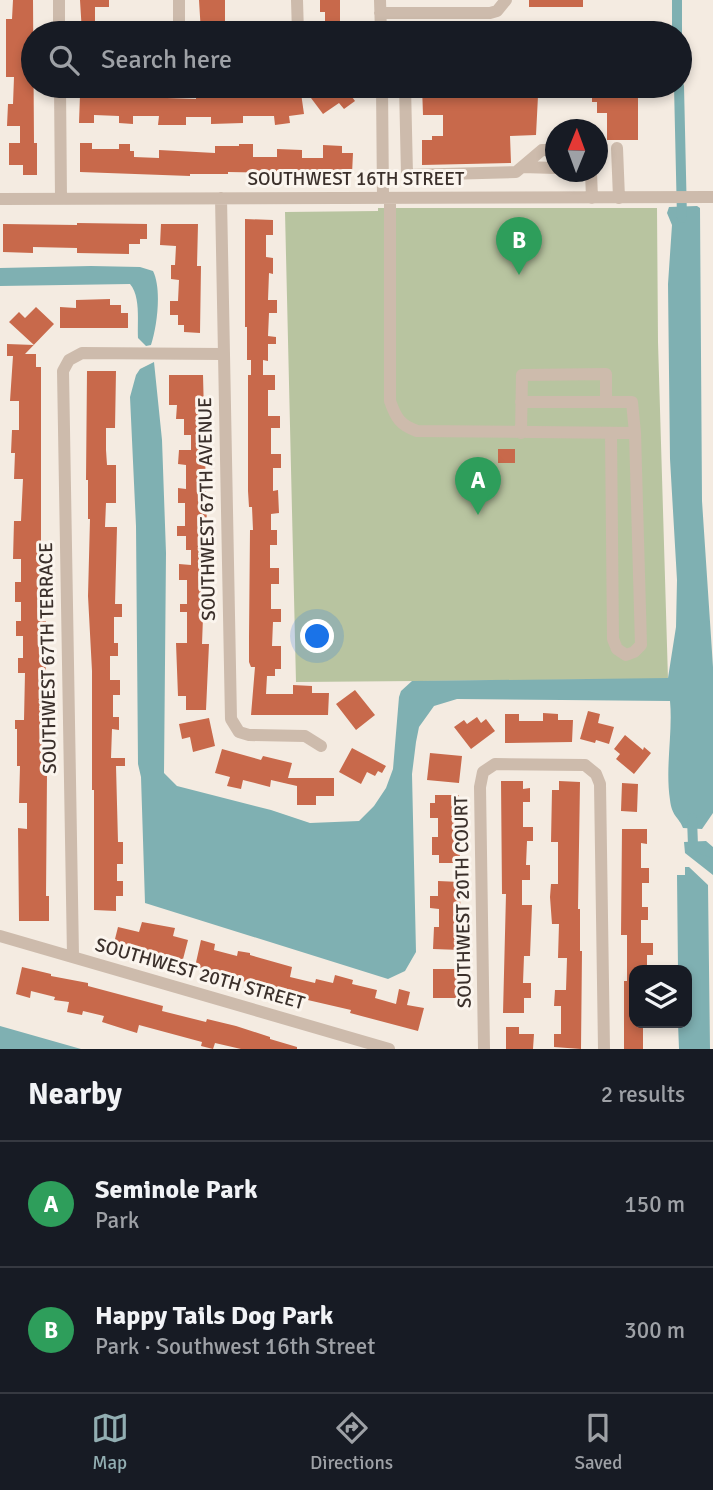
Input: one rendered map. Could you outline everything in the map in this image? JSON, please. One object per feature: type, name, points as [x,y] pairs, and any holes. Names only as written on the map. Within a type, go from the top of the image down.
[{"type":"street","points":[[59,0],[59,21]]},
{"type":"street","points":[[179,0],[179,21]]},
{"type":"street","points":[[297,0],[298,21]]},
{"type":"street","points":[[380,6],[490,13],[497,11],[506,0]]},
{"type":"street","points":[[60,98],[61,199]]},
{"type":"street","points":[[383,98],[390,401],[396,417],[404,427],[417,431],[635,433]]},
{"type":"street","points":[[405,98],[407,175],[516,172],[545,150]]},
{"type":"street","points":[[617,148],[619,198]]},
{"type":"street","points":[[522,167],[545,167]]},
{"type":"street","points":[[591,182],[592,198]]},
{"type":"street","name":"SOUTHWEST 16TH STREET","points":[[0,199],[707,197]]},
{"type":"street","name":"SOUTHWEST 67TH AVENUE","points":[[221,198],[231,719],[239,732],[249,735],[306,736],[321,746]]},
{"type":"street","name":"SOUTHWEST 67TH TERRACE","points":[[73,956],[63,372],[69,360],[82,353],[222,354]]},
{"type":"street","points":[[521,433],[522,375],[606,374],[606,402]]},
{"type":"street","points":[[521,402],[632,402],[640,645],[634,652],[626,655],[617,649],[613,639],[611,434]]},
{"type":"street","points":[[611,540],[637,541]]},
{"type":"street","name":"SOUTHWEST 20TH COURT","points":[[484,1049],[480,788],[483,772],[495,764],[521,764],[585,765],[596,774],[600,785],[604,1049]]},
{"type":"street","name":"SOUTHWEST 20TH STREET","points":[[0,936],[389,1049]]},
{"type":"green space","points":[[378,208],[657,208],[658,342],[668,679],[296,682],[285,212],[378,211]]},
{"type":"water","points":[[669,207],[700,208],[702,501],[713,667],[713,813],[702,829],[683,828],[671,806],[668,775],[670,701],[457,699],[434,706],[419,727],[416,742],[412,774],[416,952],[405,971],[388,979],[145,903],[141,777],[138,764],[136,526],[130,397],[140,369],[154,362],[162,440],[166,553],[164,773],[177,786],[310,823],[359,821],[374,806],[386,788],[393,769],[399,697],[401,691],[412,681],[668,678],[676,627],[677,580],[670,459],[668,284],[672,225],[667,213]]},
{"type":"water","points":[[140,267],[153,271],[158,308],[151,345],[146,346],[138,338],[136,296],[130,284],[0,286],[0,268]]},
{"type":"water","points":[[706,841],[713,847],[713,875],[685,853],[684,842]]},
{"type":"water","points":[[685,867],[689,867],[708,885],[710,1049],[679,1049],[678,1028],[692,1028],[692,965],[678,965],[677,875],[685,875]]},
{"type":"water","points":[[0,1026],[81,1049],[0,1049]]},
{"type":"building","points":[[13,0],[33,0],[33,21],[21,21],[21,98],[34,98],[37,175],[23,175],[23,165],[9,165],[9,143],[20,143],[20,126],[7,126],[8,104],[13,104],[14,77],[6,77],[6,19],[12,19]]},
{"type":"building","points":[[80,0],[109,0],[109,7],[95,7],[95,21],[81,21]]},
{"type":"building","points":[[199,0],[225,0],[225,21],[200,21]]},
{"type":"building","points":[[320,0],[340,0],[340,21],[325,21],[325,12],[320,12]]},
{"type":"building","points":[[529,0],[583,0],[583,7],[529,7]]},
{"type":"building","points":[[80,98],[302,98],[304,114],[289,116],[290,123],[275,125],[274,116],[243,116],[243,123],[211,124],[211,117],[186,117],[186,125],[158,125],[159,116],[133,116],[133,124],[119,123],[119,116],[94,115],[94,123],[79,123]]},
{"type":"building","points":[[311,98],[353,98],[355,101],[344,109],[339,103],[323,114]]},
{"type":"building","points":[[422,98],[538,98],[536,135],[510,136],[511,163],[422,165],[422,140],[443,136],[443,115],[423,115]]},
{"type":"building","points":[[592,98],[638,98],[638,140],[608,140],[607,113],[597,113],[597,102],[592,102]]},
{"type":"building","points":[[80,143],[92,143],[92,149],[119,149],[119,144],[130,144],[134,157],[159,158],[159,150],[215,153],[215,146],[253,144],[253,157],[277,157],[277,149],[302,150],[302,158],[323,158],[323,145],[342,146],[342,153],[353,153],[352,174],[228,172],[190,176],[80,172]]},
{"type":"building","points":[[245,219],[273,220],[273,235],[266,235],[266,257],[273,258],[273,274],[269,273],[268,300],[277,300],[277,313],[269,313],[268,336],[276,337],[276,344],[268,344],[268,361],[263,360],[263,375],[275,375],[275,390],[268,390],[268,416],[280,416],[280,428],[271,428],[271,454],[281,454],[281,468],[273,468],[273,491],[278,490],[279,513],[271,514],[271,530],[277,530],[277,545],[270,545],[270,568],[279,568],[279,584],[271,584],[271,609],[281,609],[281,622],[273,622],[272,646],[281,646],[281,669],[275,669],[275,676],[267,676],[266,694],[293,694],[293,685],[312,686],[312,693],[329,693],[328,715],[251,715],[255,667],[251,667],[249,662],[250,530],[253,530],[248,491],[248,375],[251,375],[251,360],[247,360],[245,327]]},
{"type":"building","points":[[3,224],[147,224],[147,239],[140,239],[140,244],[129,244],[129,254],[77,253],[77,248],[33,247],[33,253],[3,252]]},
{"type":"building","points":[[161,224],[198,224],[197,266],[201,266],[200,333],[184,332],[184,325],[178,325],[178,315],[170,315],[170,301],[178,301],[179,280],[171,279],[176,246],[160,245]]},
{"type":"building","points":[[110,299],[110,305],[121,305],[121,313],[128,313],[128,328],[60,328],[60,307],[76,308],[76,300]]},
{"type":"building","points":[[36,307],[54,324],[34,345],[9,322],[19,312],[25,318]]},
{"type":"building","points":[[7,344],[34,345],[25,354],[36,354],[36,367],[41,367],[41,582],[43,621],[46,621],[46,896],[49,896],[49,921],[19,921],[18,828],[27,829],[27,803],[19,803],[20,766],[17,766],[15,720],[24,720],[25,673],[18,673],[18,658],[23,658],[23,636],[16,636],[16,621],[21,621],[21,602],[15,602],[15,582],[21,582],[21,559],[13,559],[14,521],[21,521],[23,479],[14,479],[12,430],[19,430],[19,401],[10,401],[13,356],[7,356]]},
{"type":"building","points":[[87,371],[116,371],[115,428],[106,428],[106,450],[107,465],[116,465],[116,503],[106,503],[105,527],[117,527],[115,604],[122,604],[122,617],[114,617],[114,643],[118,643],[118,656],[110,656],[110,680],[120,680],[120,695],[113,695],[113,717],[119,717],[119,730],[112,729],[111,758],[125,758],[125,766],[116,766],[118,842],[123,842],[123,864],[117,864],[117,881],[123,881],[123,896],[116,896],[116,911],[94,910],[92,671],[88,596],[90,519],[86,480]]},
{"type":"building","points":[[169,375],[203,375],[209,605],[208,618],[203,617],[202,644],[209,644],[206,710],[186,710],[186,696],[178,696],[176,643],[187,643],[187,612],[180,612],[180,604],[187,604],[187,580],[179,580],[179,564],[191,565],[191,550],[186,550],[186,536],[177,536],[177,526],[185,526],[185,503],[178,503],[178,488],[186,489],[186,465],[178,464],[179,450],[191,450],[191,435],[184,435],[184,419],[176,419],[177,405],[169,405]]},
{"type":"building","points":[[498,449],[515,449],[515,463],[498,463]]},
{"type":"building","points":[[355,690],[375,715],[356,730],[336,704]]},
{"type":"building","points":[[588,711],[600,714],[598,723],[614,727],[609,744],[580,739]]},
{"type":"building","points":[[543,713],[558,714],[558,720],[573,720],[572,742],[505,743],[505,714],[519,714],[519,721],[543,721]]},
{"type":"building","points":[[477,717],[481,723],[486,719],[495,731],[471,749],[454,727],[464,720],[467,724]]},
{"type":"building","points":[[209,718],[215,746],[193,752],[190,737],[182,739],[179,724]]},
{"type":"building","points":[[625,735],[651,753],[634,774],[616,759],[620,754],[614,749]]},
{"type":"building","points":[[352,748],[386,766],[382,773],[378,771],[375,776],[367,772],[361,784],[339,772]]},
{"type":"building","points":[[222,749],[261,760],[263,756],[292,763],[288,778],[334,778],[334,796],[316,796],[316,805],[297,805],[297,786],[271,780],[270,787],[243,780],[241,789],[227,786],[230,777],[215,773]]},
{"type":"building","points":[[430,753],[462,756],[459,783],[427,780]]},
{"type":"building","points":[[501,781],[523,781],[523,789],[530,788],[530,802],[523,802],[523,827],[533,827],[533,841],[527,841],[526,865],[530,865],[530,880],[522,880],[522,905],[532,905],[530,956],[524,956],[523,983],[531,983],[531,998],[524,998],[524,1013],[503,1013],[506,894],[502,894]]},
{"type":"building","points":[[559,781],[580,782],[578,909],[582,951],[581,1049],[554,1047],[554,1034],[561,1034],[561,1006],[554,1006],[555,990],[566,990],[567,958],[558,958],[559,924],[552,924],[550,897],[551,884],[558,884],[558,842],[551,842],[552,790],[559,790]]},
{"type":"building","points":[[622,783],[638,784],[637,812],[621,811]]},
{"type":"building","points":[[435,795],[459,795],[460,861],[439,863],[439,855],[432,855],[432,837],[438,837],[438,818],[430,818],[430,803],[435,803]]},
{"type":"building","points":[[622,829],[647,829],[647,844],[641,843],[641,868],[649,868],[649,883],[642,883],[642,907],[648,907],[648,920],[641,920],[641,943],[653,943],[653,955],[647,955],[647,965],[629,965],[629,1028],[643,1028],[643,1049],[624,1049],[627,935],[621,935]]},
{"type":"building","points":[[438,881],[460,882],[461,950],[433,949],[434,927],[439,927],[439,909],[430,908],[430,896],[438,896]]},
{"type":"building","points":[[142,922],[175,928],[173,936],[188,940],[182,963],[113,947],[118,927],[139,932]]},
{"type":"building","points":[[201,940],[215,944],[214,950],[237,956],[238,951],[250,953],[292,967],[290,977],[315,983],[316,979],[333,983],[335,975],[353,980],[352,984],[377,990],[375,998],[396,1004],[399,989],[410,992],[407,1005],[424,1008],[418,1031],[350,1013],[351,1010],[273,992],[274,988],[195,967]]},
{"type":"building","points":[[22,967],[88,983],[88,986],[163,1006],[162,1011],[236,1026],[297,1049],[241,1049],[215,1043],[213,1049],[201,1046],[202,1042],[139,1025],[137,1033],[102,1022],[104,1016],[83,1011],[82,1015],[67,1012],[69,1002],[54,1000],[55,997],[31,991],[30,998],[16,994]]},
{"type":"building","points":[[433,969],[462,969],[461,998],[433,998]]},
{"type":"building","points":[[506,1027],[519,1027],[519,1034],[534,1034],[533,1049],[506,1049]]},
{"type":"waterway","points":[[677,0],[677,21]]},
{"type":"waterway","points":[[679,98],[682,218]]},
{"type":"waterway","points":[[692,818],[693,846],[713,853]]},
{"type":"place","name":"Happy Tails Dog Park","points":[[519,275]]},
{"type":"place","name":"Seminole Park","points":[[478,515]]}]
